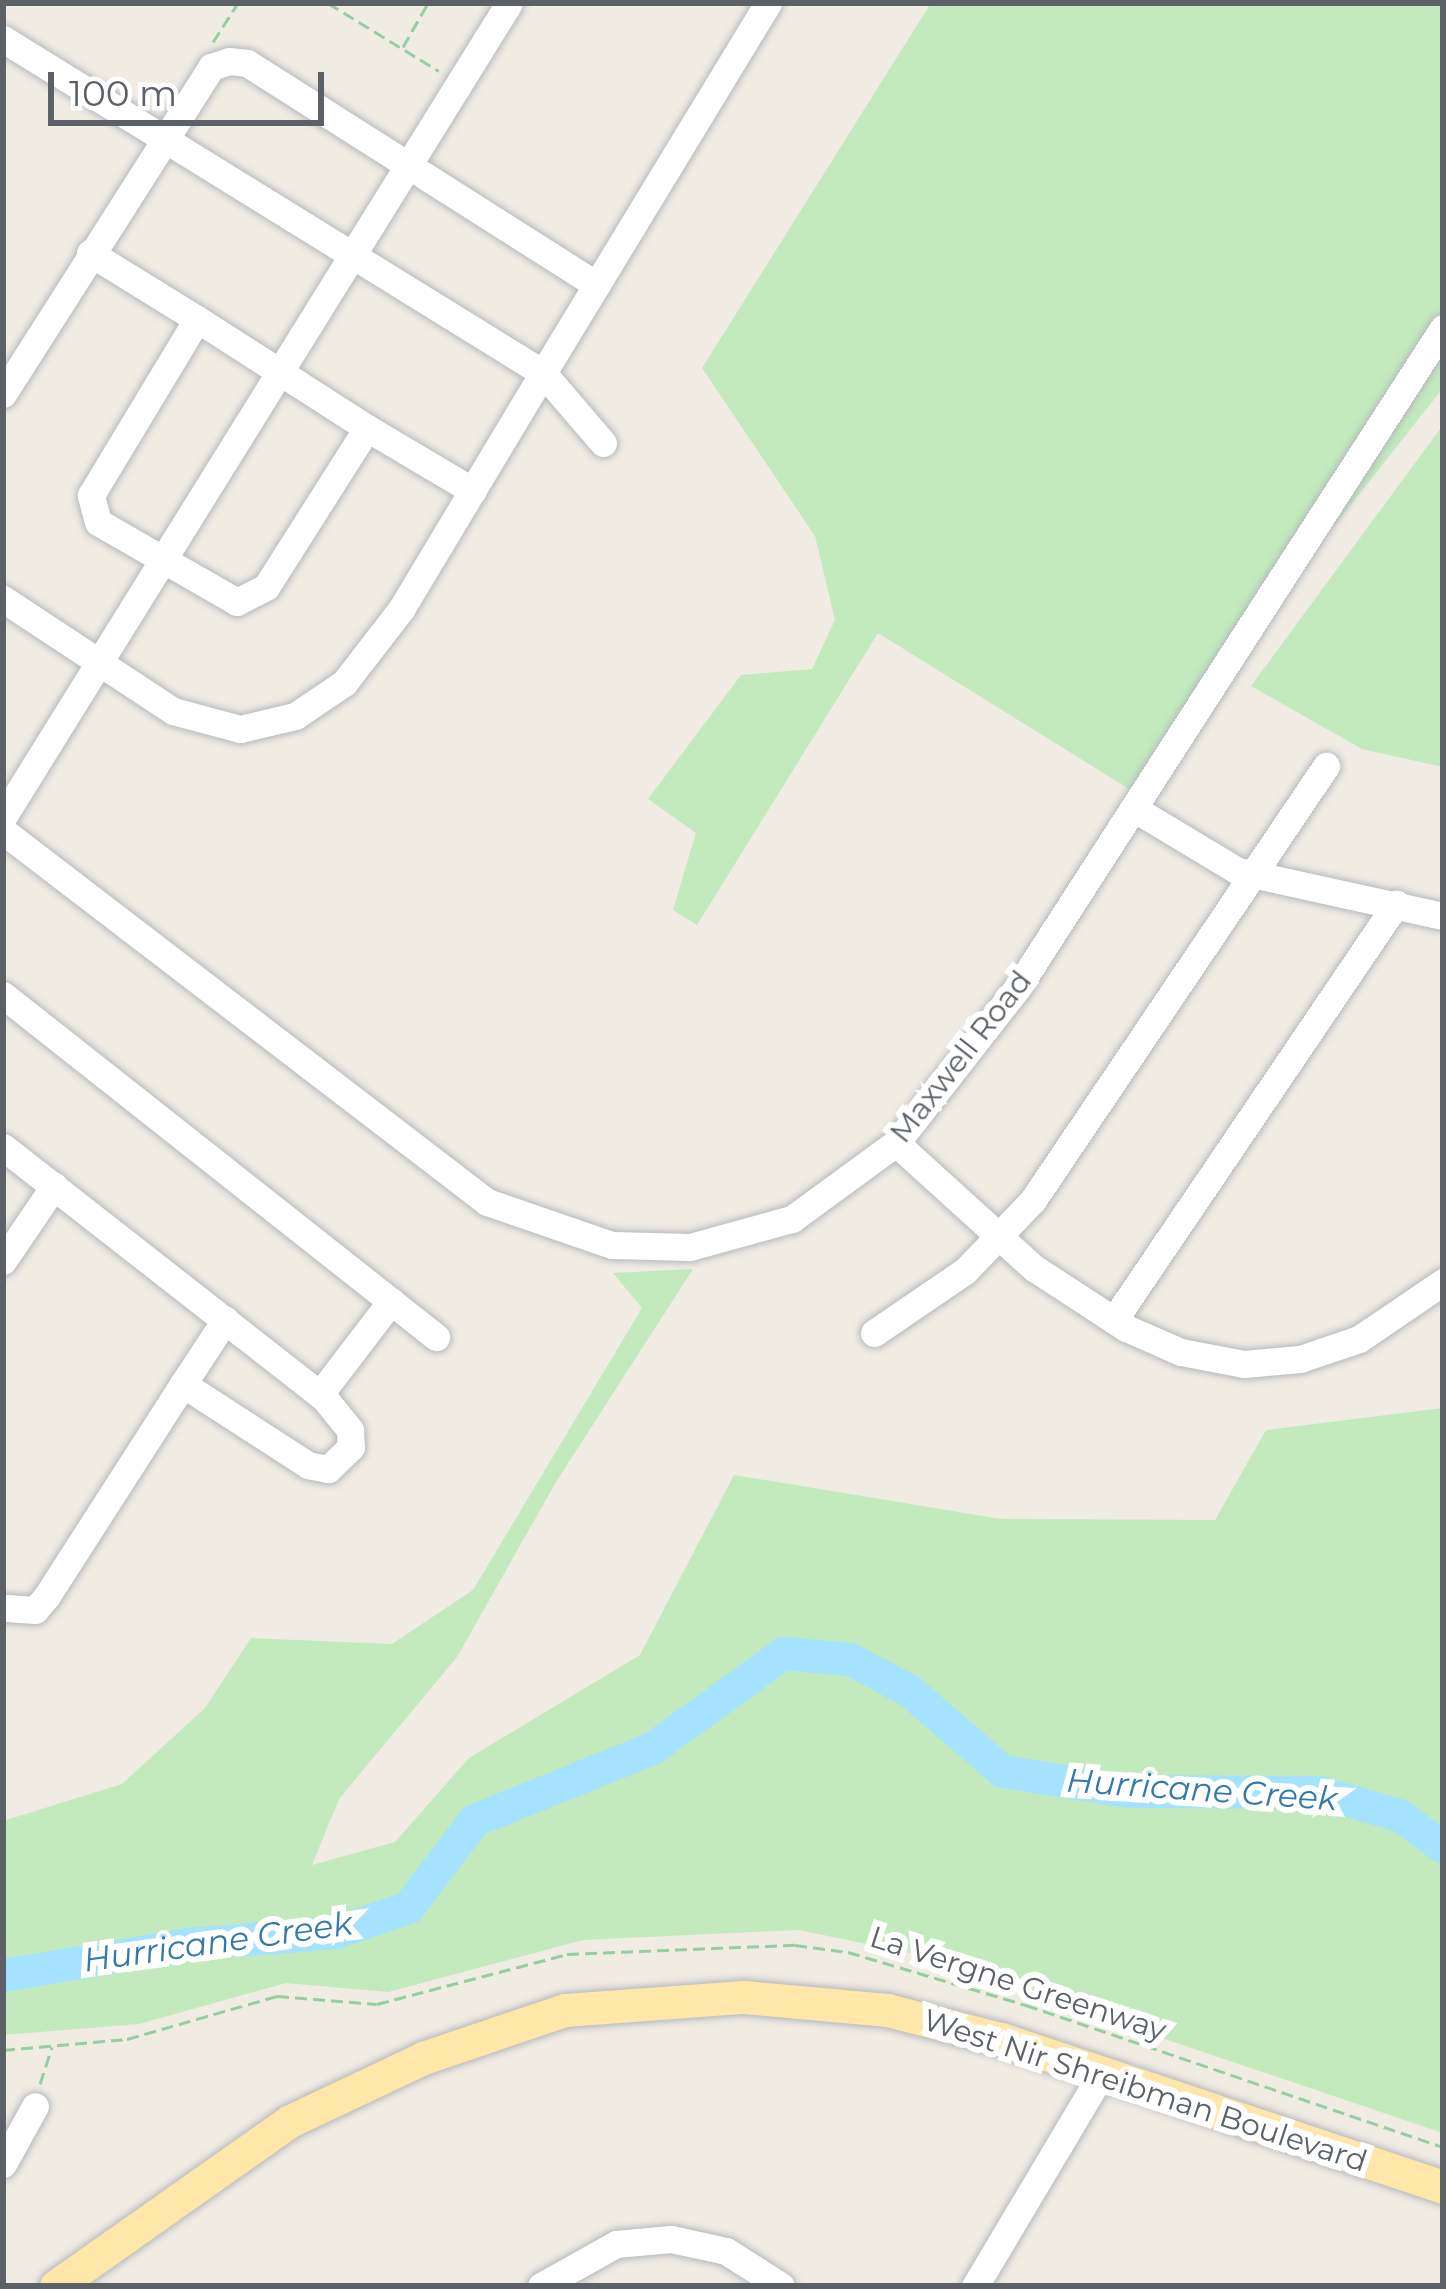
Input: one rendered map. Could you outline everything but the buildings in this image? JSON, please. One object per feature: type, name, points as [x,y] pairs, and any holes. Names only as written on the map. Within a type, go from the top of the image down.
[{"type":"main road","name":"West Nir Shreibman Boulevard","points":[[56,2286],[290,2121],[423,2058],[565,2010],[744,1997],[887,2010],[1102,2073],[1443,2187]]},
{"type":"street","points":[[3,817],[102,666],[509,3]]},
{"type":"street","points":[[3,599],[173,711],[241,729],[295,716],[344,683],[473,491],[768,3]]},
{"type":"street","points":[[3,39],[543,373],[603,442]]},
{"type":"street","points":[[3,394],[211,67],[247,63],[596,286]]},
{"type":"street","points":[[90,253],[473,491]]},
{"type":"street","points":[[196,320],[92,495],[98,522],[164,566],[212,594],[256,598],[367,428]]},
{"type":"street","name":"Maxwell Road","points":[[3,831],[449,1178],[548,1229],[654,1247],[740,1237],[826,1201],[896,1143],[1018,987],[1138,811],[1443,328]]},
{"type":"street","points":[[874,1334],[926,1302],[997,1238],[1058,1168],[1326,766]]},
{"type":"street","points":[[1138,811],[1192,849],[1253,875],[1443,916]]},
{"type":"street","points":[[1114,1320],[1396,904]]},
{"type":"street","points":[[3,994],[436,1337]]},
{"type":"street","points":[[896,1143],[997,1238],[1114,1320],[1181,1352],[1244,1364],[1300,1359],[1359,1339],[1443,1282]]},
{"type":"street","points":[[3,1147],[320,1394],[350,1430],[344,1462],[328,1469],[308,1466],[183,1384]]},
{"type":"street","points":[[3,1261],[54,1186]]},
{"type":"street","points":[[320,1394],[391,1301]]},
{"type":"street","points":[[3,1608],[35,1610],[47,1596],[225,1320]]},
{"type":"street","points":[[975,2286],[1102,2073]]},
{"type":"street","points":[[3,2164],[35,2105]]},
{"type":"street","points":[[541,2286],[616,2244],[671,2239],[726,2251],[781,2286]]},
{"type":"path","points":[[328,3],[445,75]]},
{"type":"path","points":[[402,49],[428,3]]},
{"type":"path","name":"La Vergne Greenway","points":[[3,2050],[127,2039],[278,1996],[377,2004],[508,1966],[631,1950],[766,1945],[848,1952],[937,1977],[1443,2147]]},
{"type":"path","points":[[35,2105],[52,2045]]},
{"type":"green space","points":[[931,3],[1443,3],[1443,388],[1289,583],[1142,797],[878,633],[697,925],[673,910],[696,833],[648,799],[741,675],[812,669],[835,620],[815,536],[702,368]]},
{"type":"green space","points":[[1443,425],[1443,767],[1362,749],[1251,686]]},
{"type":"green space","points":[[693,1269],[556,1482],[457,1657],[339,1799],[312,1865],[395,1842],[469,1758],[640,1655],[734,1475],[1001,1519],[1215,1520],[1266,1430],[1443,1408],[1443,2133],[910,1953],[799,1930],[583,1940],[388,1992],[286,1983],[139,2024],[3,2035],[3,1821],[122,1784],[205,1708],[251,1638],[392,1644],[473,1590],[642,1308],[613,1273]]},
{"type":"waterway","name":"Hurricane Creek","points":[[3,1975],[189,1944],[336,1932],[408,1907],[474,1820],[652,1748],[783,1653],[850,1659],[910,1691],[1002,1771],[1127,1791],[1319,1792],[1399,1815],[1443,1847]]}]
